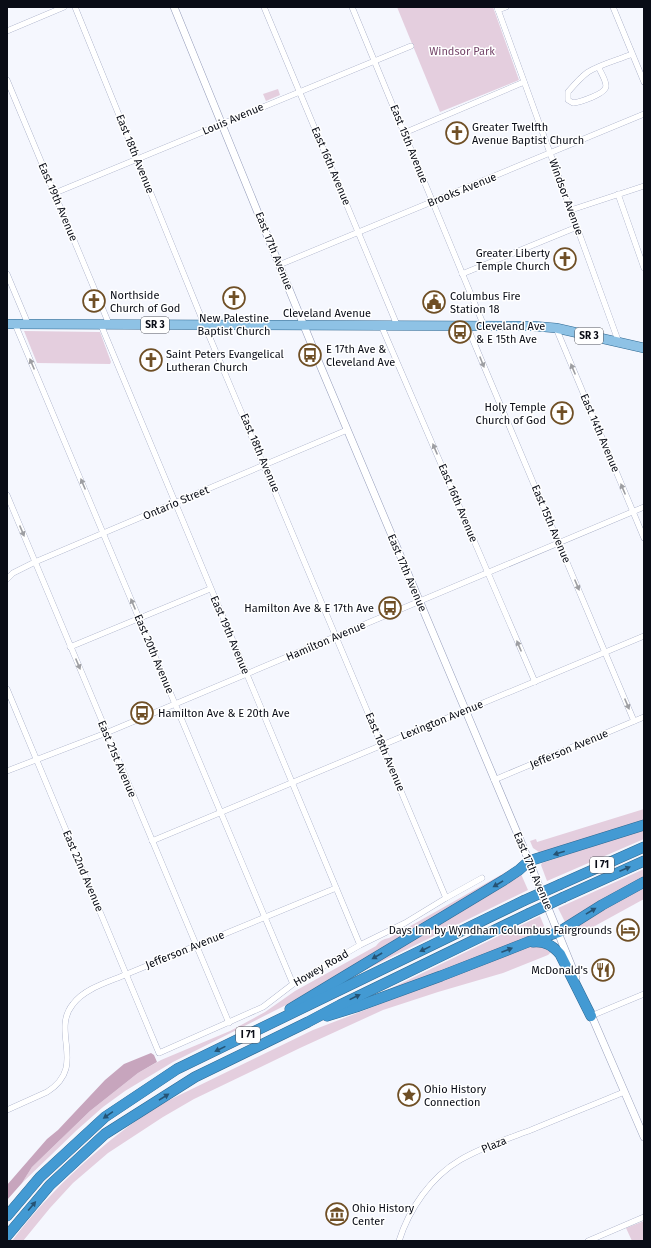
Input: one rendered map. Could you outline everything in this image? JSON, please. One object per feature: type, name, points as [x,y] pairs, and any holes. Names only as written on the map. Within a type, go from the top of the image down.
[{"type":"highway","points":[[250,1034],[320,990],[504,880],[529,861],[644,825]]},
{"type":"highway","name":"I 71","points":[[7,1216],[40,1177],[105,1117],[177,1069],[523,901],[644,847]]},
{"type":"highway","name":"I 71","points":[[7,1236],[50,1185],[105,1134],[195,1077],[528,914],[644,861]]},
{"type":"highway","points":[[308,1022],[356,1008],[528,942],[559,932],[602,905],[644,882]]},
{"type":"highway","points":[[528,942],[539,941],[548,943],[555,948],[560,954],[591,1016]]},
{"type":"main road","name":"Cleveland Avenue","points":[[11,324],[533,326],[556,328],[644,348]]},
{"type":"street","points":[[7,31],[64,7]]},
{"type":"street","name":"East 18th Avenue","points":[[75,7],[206,325],[446,898]]},
{"type":"street","name":"East 17th Avenue","points":[[174,7],[347,430],[559,932],[591,1016],[644,1137]]},
{"type":"street","name":"East 16th Avenue","points":[[264,7],[397,325]]},
{"type":"street","name":"East 15th Avenue","points":[[352,7],[484,326]]},
{"type":"street","points":[[498,9],[506,7]]},
{"type":"street","points":[[613,7],[644,82]]},
{"type":"street","name":"Windsor Avenue","points":[[498,9],[619,342]]},
{"type":"street","name":"Louis Avenue","points":[[54,193],[411,46]]},
{"type":"street","points":[[599,68],[606,84],[604,91],[582,101],[573,103],[568,100],[568,92],[588,73],[599,68],[632,54]]},
{"type":"street","name":"East 19th Avenue","points":[[7,80],[54,193],[210,589],[360,945]]},
{"type":"street","points":[[404,133],[524,82]]},
{"type":"street","name":"Brooks Avenue","points":[[279,265],[644,114]]},
{"type":"street","points":[[571,210],[644,186]]},
{"type":"street","points":[[618,194],[644,268]]},
{"type":"street","points":[[462,274],[577,227]]},
{"type":"street","points":[[7,274],[28,324]]},
{"type":"street","name":"East 20th Avenue","points":[[11,324],[103,533],[293,984]]},
{"type":"street","name":"East 16th Avenue","points":[[381,325],[535,682]]},
{"type":"street","name":"East 15th Avenue","points":[[467,326],[634,721]]},
{"type":"street","name":"East 14th Avenue","points":[[556,328],[644,538]]},
{"type":"street","name":"Ontario Street","points":[[7,579],[35,562],[347,430]]},
{"type":"street","name":"East 21st Avenue","points":[[7,495],[229,1023]]},
{"type":"street","name":"Hamilton Avenue","points":[[7,771],[106,733],[644,507]]},
{"type":"street","points":[[70,647],[210,589]]},
{"type":"street","name":"Lexington Avenue","points":[[152,841],[644,636]]},
{"type":"street","name":"East 22nd Avenue","points":[[7,689],[159,1053]]},
{"type":"street","name":"Jefferson Avenue","points":[[494,780],[644,717]]},
{"type":"street","name":"Howey Road","points":[[159,1053],[263,1007],[293,984],[360,945],[405,923],[482,878]]},
{"type":"street","name":"Jefferson Avenue","points":[[7,1110],[40,1096],[53,1088],[62,1077],[68,1060],[66,1021],[72,1004],[81,996],[127,974],[336,888]]},
{"type":"street","points":[[591,1016],[644,994]]},
{"type":"street","name":"Plaza","points":[[398,1241],[416,1203],[434,1182],[459,1160],[624,1092]]},
{"type":"street","points":[[588,1241],[644,1217]]},
{"type":"green space","name":"Windsor Park","points":[[397,7],[493,7],[519,80],[440,112]]},
{"type":"green space","points":[[278,89],[280,95],[266,101],[263,94]]},
{"type":"green space","points":[[24,331],[100,332],[111,362],[110,364],[37,363]]},
{"type":"green space","points":[[644,809],[644,822],[539,853],[533,848],[530,841],[536,839],[537,842]]},
{"type":"green space","points":[[644,829],[644,839],[547,881],[541,865],[542,863]]},
{"type":"green space","points":[[515,867],[512,872],[286,1005],[173,1062],[125,1091],[103,1107],[77,1130],[22,1183],[32,1167],[90,1111],[138,1073],[161,1060],[230,1031],[265,1012],[295,991],[376,946],[382,940],[389,938]]},
{"type":"green space","points":[[644,869],[644,878],[565,922],[558,908]]},
{"type":"green space","points":[[521,874],[528,890],[332,986]]},
{"type":"green space","points":[[644,886],[644,899],[573,938],[574,927]]},
{"type":"green space","points":[[540,916],[546,931],[371,998]]},
{"type":"green space","points":[[528,942],[555,948],[548,955],[503,973],[383,1010],[194,1099],[163,1117],[108,1153],[73,1183],[23,1241],[12,1241],[44,1202],[97,1151],[136,1120],[157,1106],[313,1030],[422,988]]},
{"type":"green space","points":[[644,1221],[644,1241],[632,1241],[626,1228]]},
{"type":"shaded area","points":[[151,1053],[154,1055],[157,1062],[138,1073],[90,1111],[32,1167],[22,1183],[7,1200],[7,1185],[47,1139],[58,1130],[105,1080],[124,1064]]},
{"type":"place","name":"Greater Twelfth Avenue Baptist Church","points":[[457,133]]},
{"type":"place","name":"Greater Liberty Temple Church","points":[[565,259]]},
{"type":"place","name":"New Palestine Baptist Church","points":[[234,298]]},
{"type":"place","name":"Northside Church of God","points":[[94,301]]},
{"type":"place","name":"Columbus Fire Station 18","points":[[434,302]]},
{"type":"place","name":"Cleveland Ave & E 15th Ave","points":[[460,332]]},
{"type":"place","name":"E 17th Ave & Cleveland Ave","points":[[310,355]]},
{"type":"place","name":"Saint Peters Evangelical Lutheran Church","points":[[151,360]]},
{"type":"place","name":"Holy Temple Church of God","points":[[562,413]]},
{"type":"place","name":"Hamilton Ave & E 17th Ave","points":[[390,608]]},
{"type":"place","name":"Hamilton Ave & E 20th Ave","points":[[142,713]]},
{"type":"place","name":"Days Inn by Wyndham Columbus Fairgrounds","points":[[628,930]]},
{"type":"place","name":"McDonald's","points":[[603,970]]},
{"type":"place","name":"Ohio History Connection","points":[[409,1095]]},
{"type":"place","name":"Ohio History Center","points":[[337,1214]]}]
